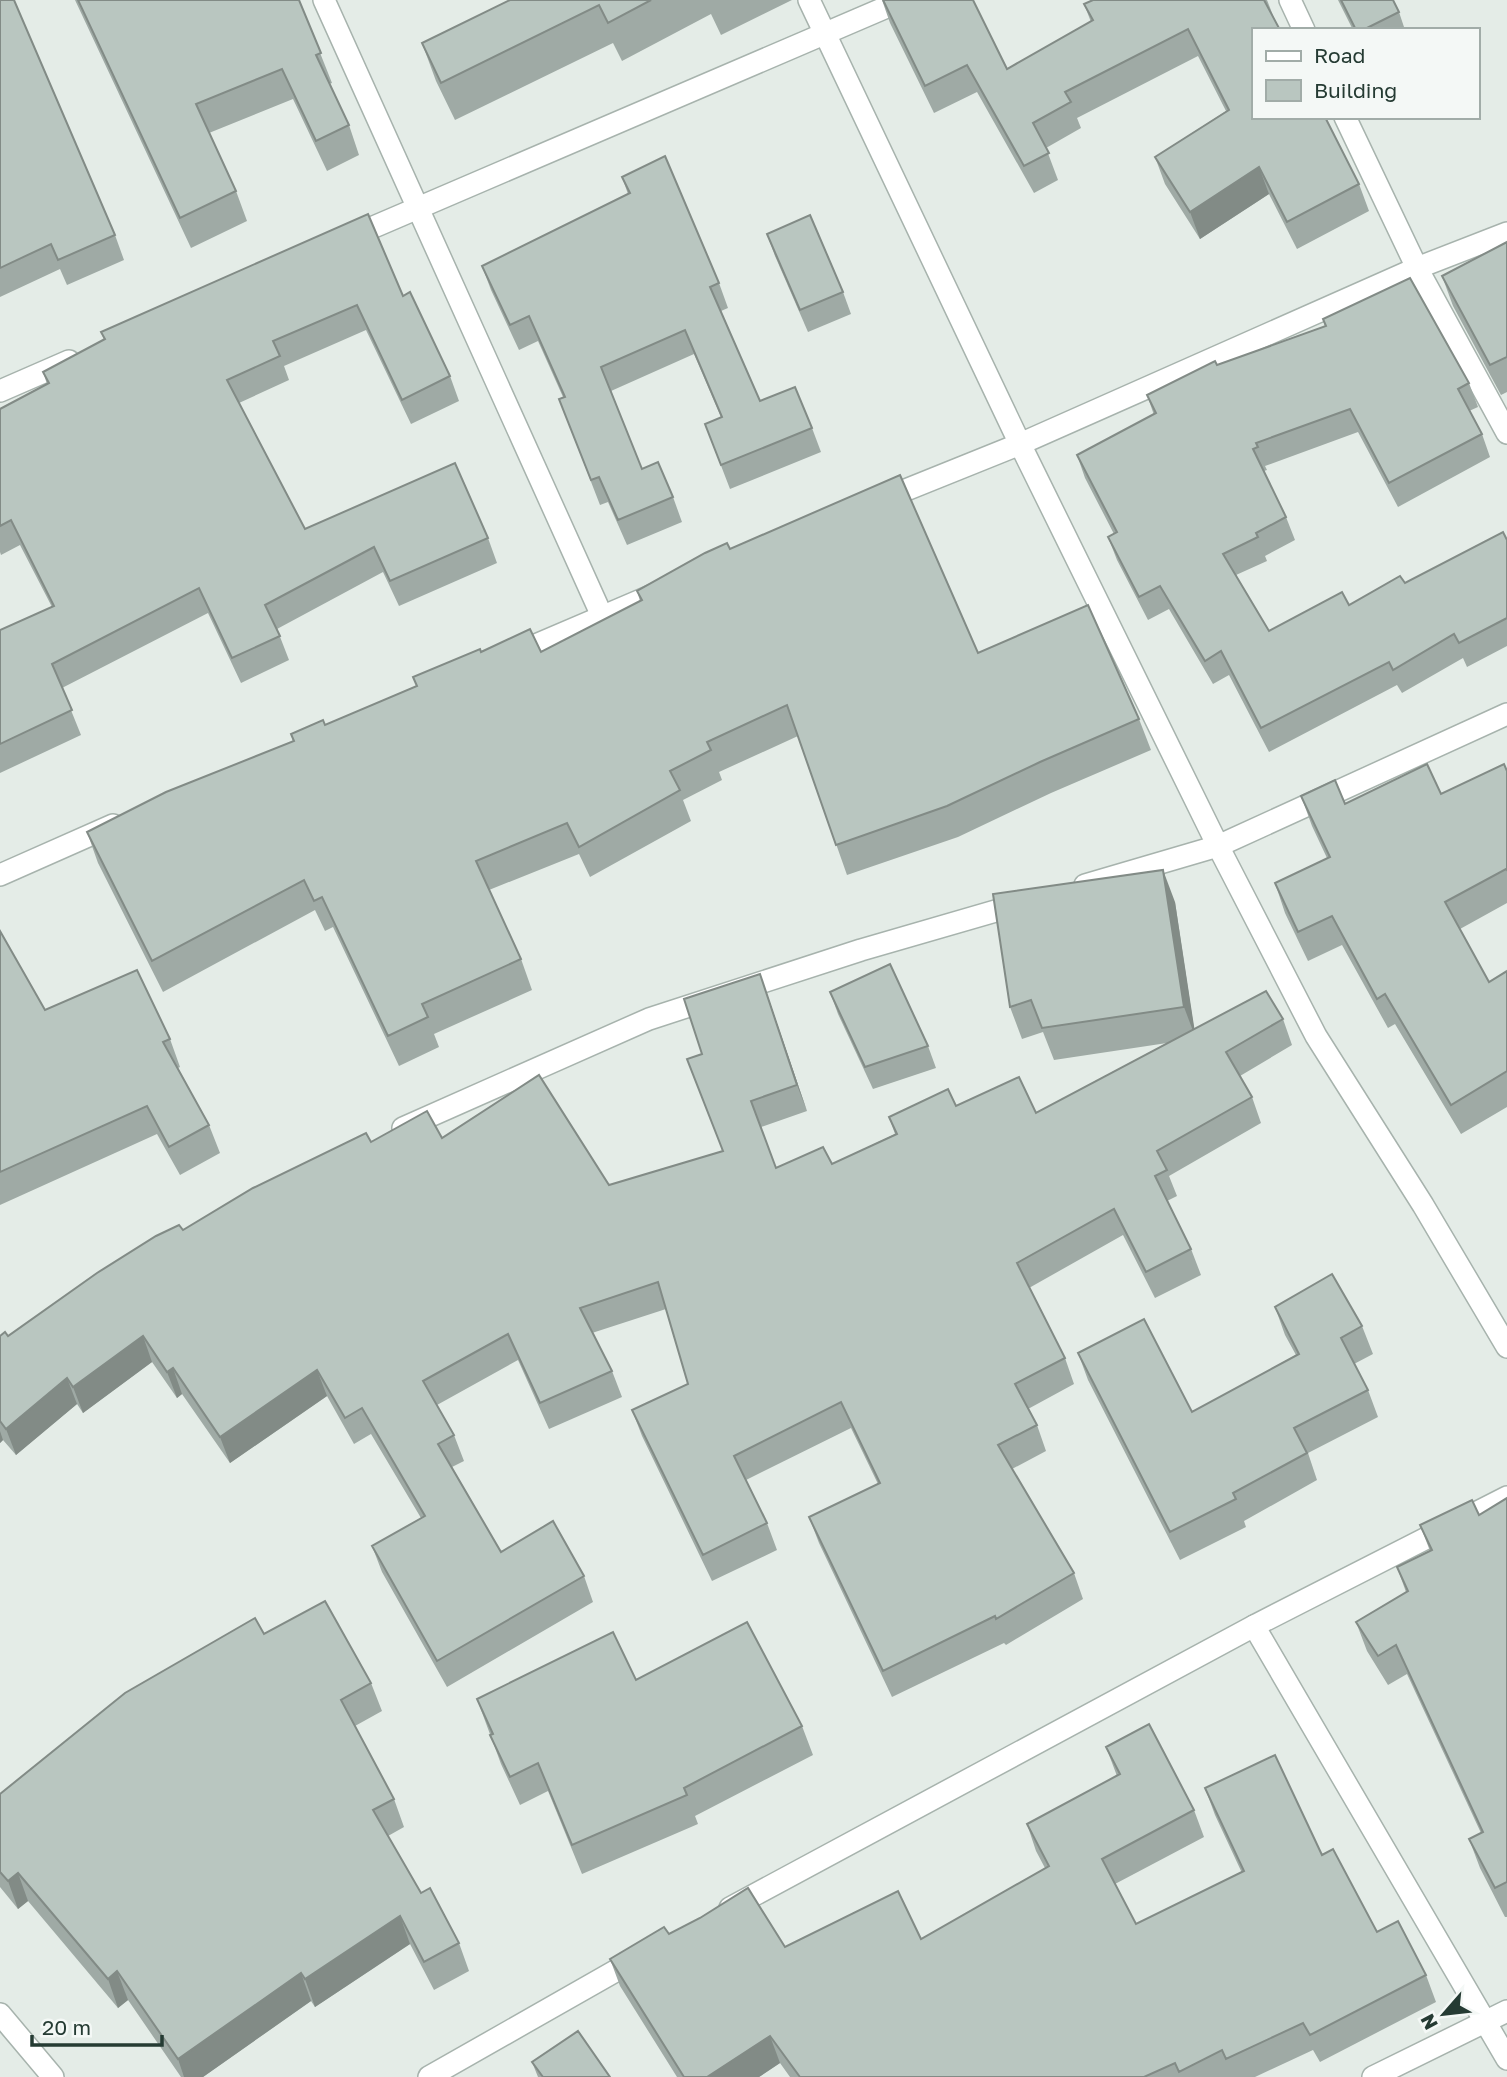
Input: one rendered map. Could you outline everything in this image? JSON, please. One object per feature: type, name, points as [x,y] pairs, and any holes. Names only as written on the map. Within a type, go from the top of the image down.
[{"type":"street","points":[[324,0],[602,616]]},
{"type":"street","points":[[808,0],[1020,444],[1218,846],[1316,1036],[1423,1205],[1507,1347]]},
{"type":"street","points":[[332,245],[903,0]]},
{"type":"street","points":[[1290,0],[1303,28]]},
{"type":"street","points":[[1346,119],[1417,268],[1507,433]]},
{"type":"street","points":[[858,509],[1020,444],[1417,268],[1507,233]]},
{"type":"street","points":[[0,391],[86,353]]},
{"type":"street","points":[[488,665],[679,584]]},
{"type":"street","points":[[389,1135],[649,1019],[860,950],[1218,846],[1507,714]]},
{"type":"street","points":[[0,875],[131,818]]},
{"type":"street","points":[[708,1920],[1254,1626],[1507,1497]]},
{"type":"street","points":[[1254,1626],[1507,2059]]},
{"type":"street","points":[[429,2077],[660,1946]]},
{"type":"street","points":[[1373,2077],[1507,2011]]},
{"type":"street","points":[[0,2014],[53,2077]]},
{"type":"building","points":[[0,0],[14,0],[115,235],[58,260],[51,244],[0,268]]},
{"type":"building","points":[[78,0],[299,0],[321,53],[316,55],[349,125],[316,141],[282,69],[196,104],[236,191],[180,218]]},
{"type":"building","points":[[510,0],[651,0],[608,23],[599,5],[441,83],[422,43]]},
{"type":"building","points":[[883,0],[973,0],[1007,69],[1093,20],[1084,4],[1093,0],[1264,0],[1279,28],[1252,28],[1252,119],[1326,119],[1359,184],[1287,222],[1259,167],[1190,212],[1155,157],[1229,110],[1188,29],[1065,92],[1071,102],[1033,123],[1049,153],[1024,166],[967,65],[925,86]]},
{"type":"building","points":[[1341,0],[1393,0],[1399,12],[1367,28],[1355,28]]},
{"type":"building","points":[[665,156],[719,283],[710,287],[760,401],[795,387],[812,428],[721,465],[705,424],[722,417],[685,330],[601,367],[642,469],[658,462],[673,497],[618,520],[599,477],[591,480],[559,399],[565,397],[529,316],[510,325],[482,266],[630,193],[622,177]]},
{"type":"building","points":[[368,214],[403,296],[410,292],[450,376],[402,400],[357,305],[273,341],[280,356],[227,380],[305,529],[455,463],[488,538],[390,581],[374,547],[265,605],[280,636],[232,658],[199,588],[52,664],[72,710],[0,744],[0,630],[54,606],[11,520],[0,526],[0,409],[49,383],[43,372],[105,339],[101,332]]},
{"type":"building","points":[[810,215],[843,292],[800,310],[767,234]]},
{"type":"building","points":[[1507,242],[1507,357],[1490,365],[1442,276]]},
{"type":"building","points":[[1410,278],[1469,383],[1458,389],[1482,434],[1389,483],[1350,409],[1256,443],[1258,447],[1253,449],[1286,517],[1256,533],[1258,537],[1223,554],[1269,631],[1342,592],[1349,605],[1400,576],[1405,583],[1503,532],[1507,540],[1507,618],[1459,643],[1454,634],[1393,670],[1389,662],[1261,728],[1221,651],[1205,661],[1160,586],[1139,597],[1108,537],[1117,532],[1077,455],[1156,413],[1147,395],[1215,361],[1217,365],[1326,326],[1323,319]]},
{"type":"building","points":[[900,475],[978,653],[1088,605],[1139,719],[947,806],[836,845],[787,705],[707,742],[711,750],[670,771],[680,790],[579,847],[567,823],[476,861],[521,959],[422,1004],[428,1017],[388,1036],[322,897],[314,901],[304,880],[152,961],[87,832],[166,792],[294,741],[291,734],[323,720],[325,725],[417,686],[413,677],[480,649],[481,652],[530,629],[541,652],[642,600],[637,591],[705,553],[727,543],[730,549]]},
{"type":"building","points":[[1427,764],[1441,794],[1504,764],[1507,771],[1507,870],[1445,902],[1489,982],[1507,971],[1507,1071],[1451,1105],[1385,994],[1377,999],[1332,916],[1298,932],[1275,883],[1330,857],[1301,796],[1335,780],[1345,804]]},
{"type":"building","points":[[1163,870],[1184,1007],[1042,1028],[1031,1000],[1010,1007],[993,894]]},
{"type":"building","points":[[0,931],[45,1010],[137,970],[170,1039],[163,1042],[209,1125],[169,1147],[147,1106],[0,1172]]},
{"type":"building","points":[[890,964],[928,1046],[865,1067],[830,992]]},
{"type":"building","points":[[760,974],[797,1085],[751,1101],[776,1168],[823,1147],[832,1164],[897,1134],[889,1117],[948,1089],[956,1106],[1019,1077],[1036,1113],[1266,991],[1283,1019],[1226,1052],[1252,1097],[1157,1151],[1167,1170],[1155,1176],[1191,1249],[1146,1272],[1114,1209],[1017,1263],[1065,1358],[1015,1384],[1037,1425],[998,1445],[1074,1573],[996,1619],[995,1616],[883,1671],[809,1517],[880,1483],[841,1402],[734,1456],[767,1523],[703,1555],[632,1410],[688,1384],[658,1282],[580,1308],[612,1371],[540,1403],[508,1334],[423,1381],[454,1435],[438,1444],[501,1552],[553,1521],[584,1576],[437,1661],[372,1546],[425,1516],[362,1408],[345,1418],[317,1370],[220,1437],[173,1368],[167,1372],[143,1336],[73,1387],[67,1378],[6,1429],[0,1421],[0,1336],[5,1332],[8,1336],[97,1273],[156,1236],[179,1225],[183,1230],[253,1188],[366,1133],[371,1142],[427,1111],[442,1138],[539,1075],[609,1185],[723,1151],[687,1059],[702,1054],[684,999]]},
{"type":"building","points":[[1332,1274],[1362,1326],[1341,1338],[1368,1390],[1294,1428],[1307,1453],[1233,1493],[1236,1499],[1170,1532],[1078,1353],[1144,1319],[1192,1412],[1299,1354],[1275,1307]]},
{"type":"building","points":[[1507,1498],[1507,1882],[1495,1888],[1469,1839],[1483,1832],[1396,1645],[1378,1656],[1356,1622],[1408,1591],[1397,1567],[1432,1550],[1420,1525],[1472,1500],[1479,1515]]},
{"type":"building","points":[[325,1601],[371,1683],[341,1700],[394,1799],[373,1810],[421,1893],[430,1888],[459,1943],[424,1962],[400,1916],[305,1979],[301,1973],[178,2059],[117,1971],[108,1979],[18,1873],[8,1881],[0,1872],[0,1794],[125,1693],[255,1618],[264,1634]]},
{"type":"building","points":[[747,1622],[802,1726],[684,1788],[687,1795],[572,1845],[538,1763],[510,1777],[477,1699],[613,1632],[636,1680]]},
{"type":"building","points":[[1149,1724],[1194,1810],[1102,1859],[1136,1924],[1244,1871],[1205,1788],[1275,1755],[1322,1855],[1333,1849],[1377,1932],[1398,1921],[1426,1975],[1310,2035],[1303,2023],[1226,2059],[1222,2050],[1179,2072],[1175,2063],[1144,2077],[800,2077],[770,2036],[707,2077],[684,2077],[610,1959],[664,1927],[669,1934],[748,1888],[785,1947],[898,1891],[921,1939],[1049,1866],[1027,1824],[1120,1774],[1106,1747]]},
{"type":"building","points":[[578,2031],[610,2077],[543,2077],[532,2062]]}]
